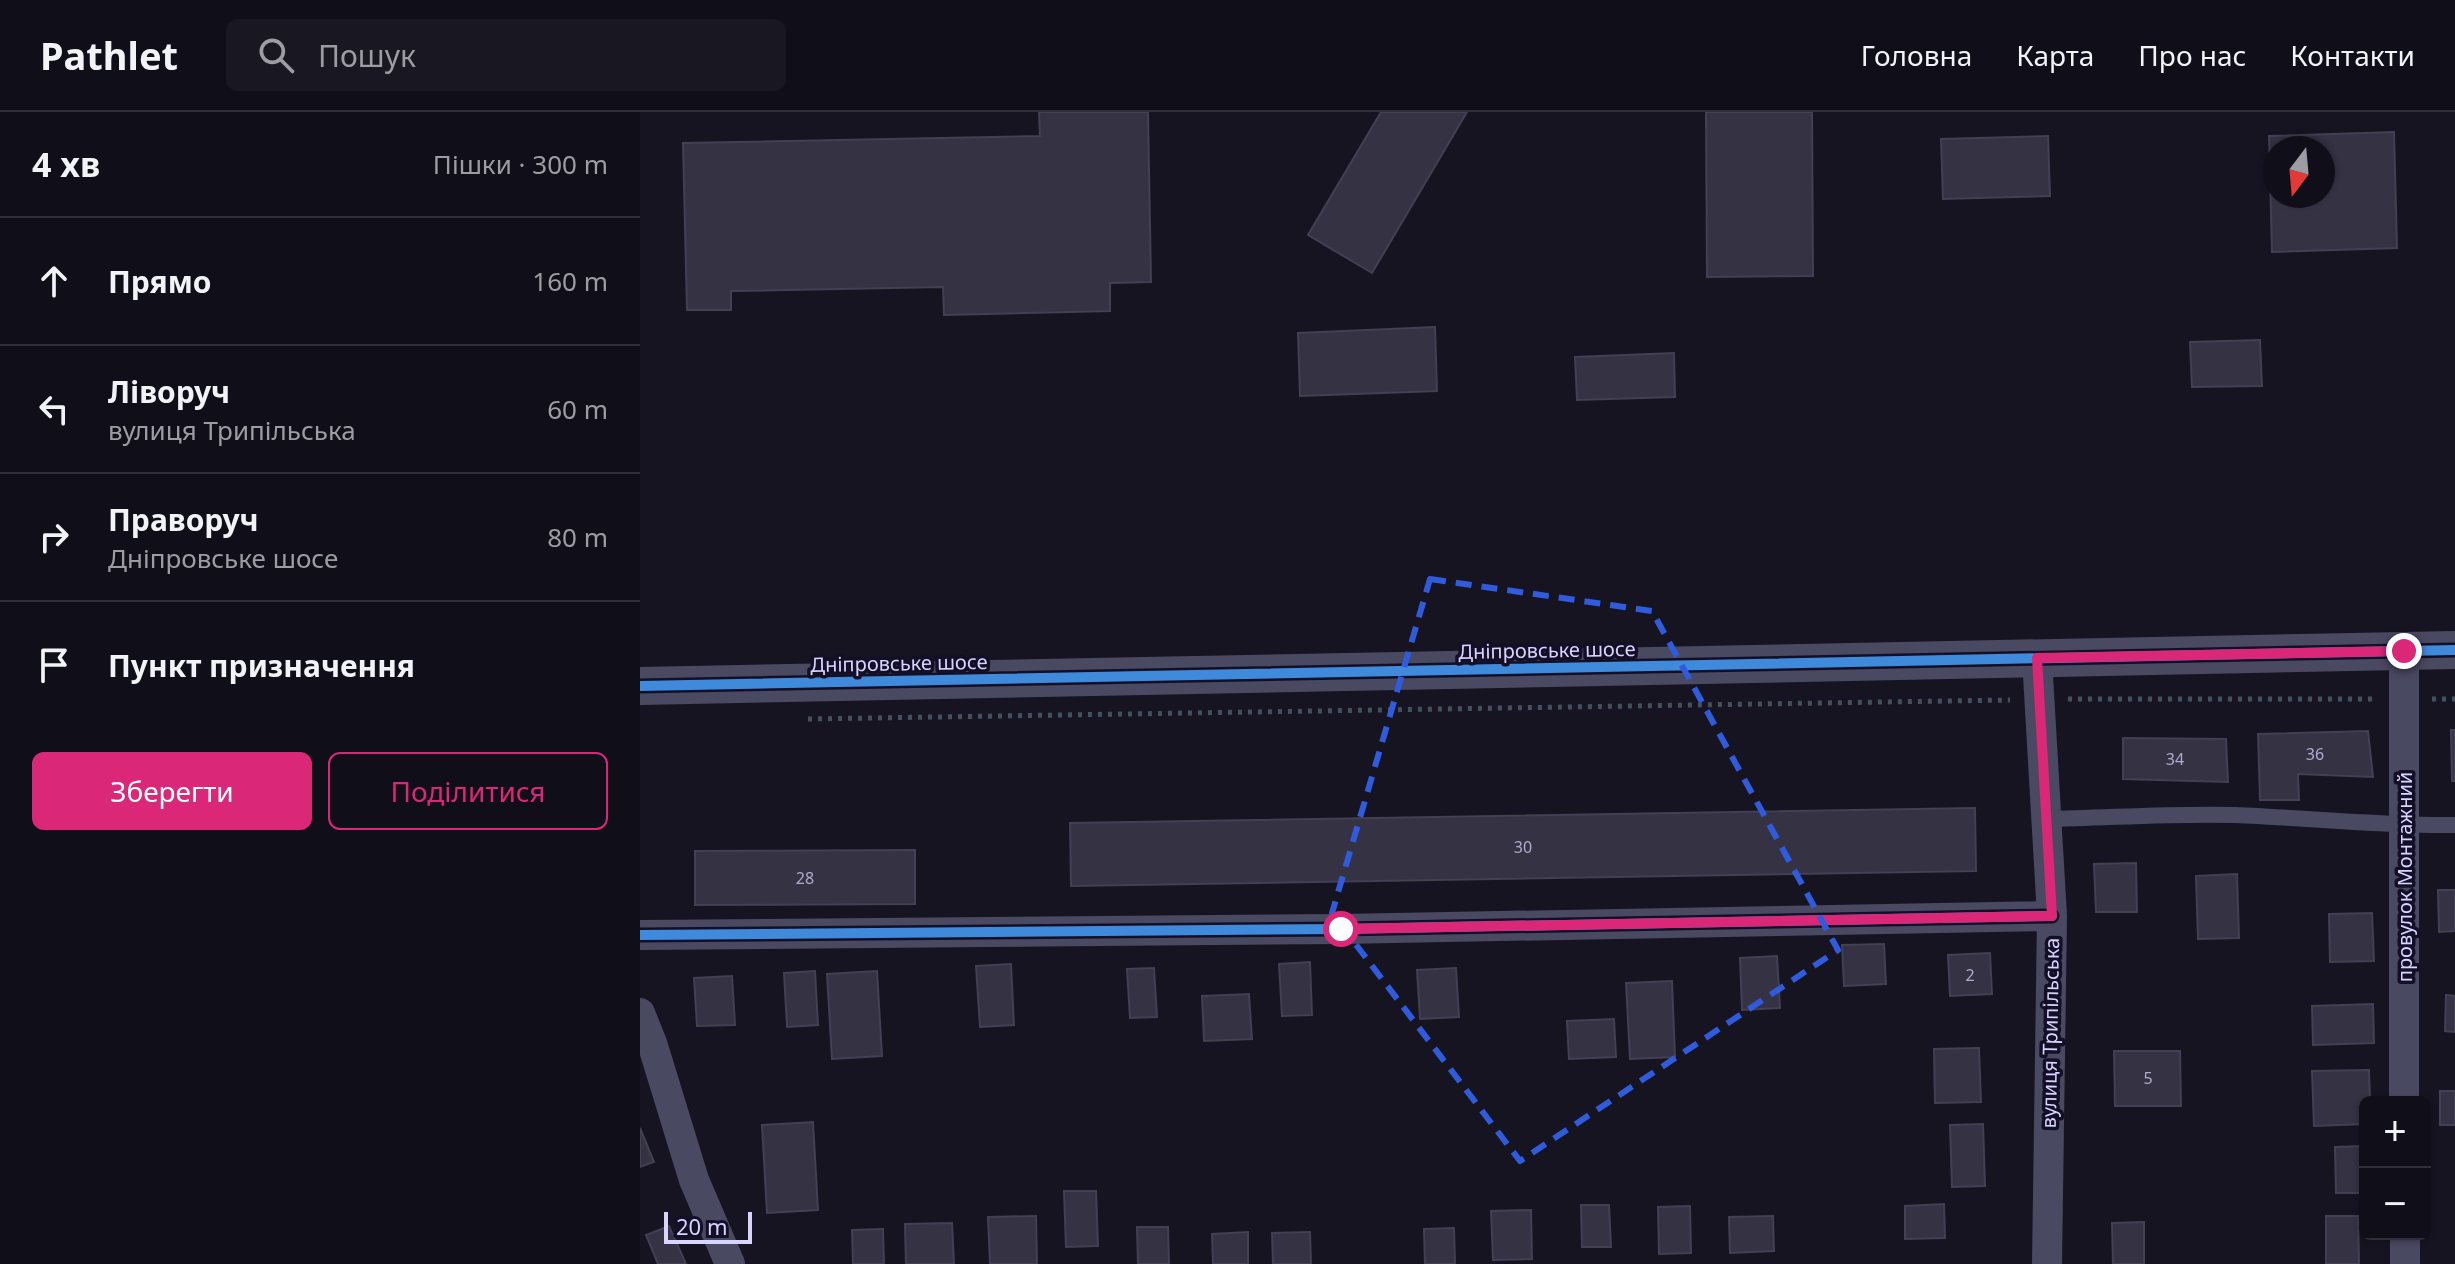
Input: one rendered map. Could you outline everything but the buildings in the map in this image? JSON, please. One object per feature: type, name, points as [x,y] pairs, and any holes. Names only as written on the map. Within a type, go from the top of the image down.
[{"type":"street","name":"Дніпровське шосе","points":[[640,686],[2455,650]]},
{"type":"street","name":"провулок Монтажний","points":[[2404,651],[2404,1096]]},
{"type":"street","name":"вулиця Трипільська","points":[[2037,658],[2052,916],[2047,1264]]},
{"type":"street","points":[[640,935],[1341,929],[2052,916]]},
{"type":"street","points":[[640,1013],[694,1180],[730,1264]]},
{"type":"street","points":[[2405,1240],[2405,1264]]},
{"type":"lane","points":[[2046,819],[2230,815],[2404,826],[2455,825]]},
{"type":"path","points":[[799,720],[2039,699],[2455,699]]},
{"type":"highlighted area","points":[[1430,579],[1652,611],[1838,950],[1520,1161],[1332,913]]},
{"type":"cycle path","points":[[640,686],[2455,650]]},
{"type":"cycle path","points":[[640,935],[1341,929],[2052,916]]},
{"type":"route","points":[[1341,929],[2052,916],[2037,658],[2404,651]]}]
